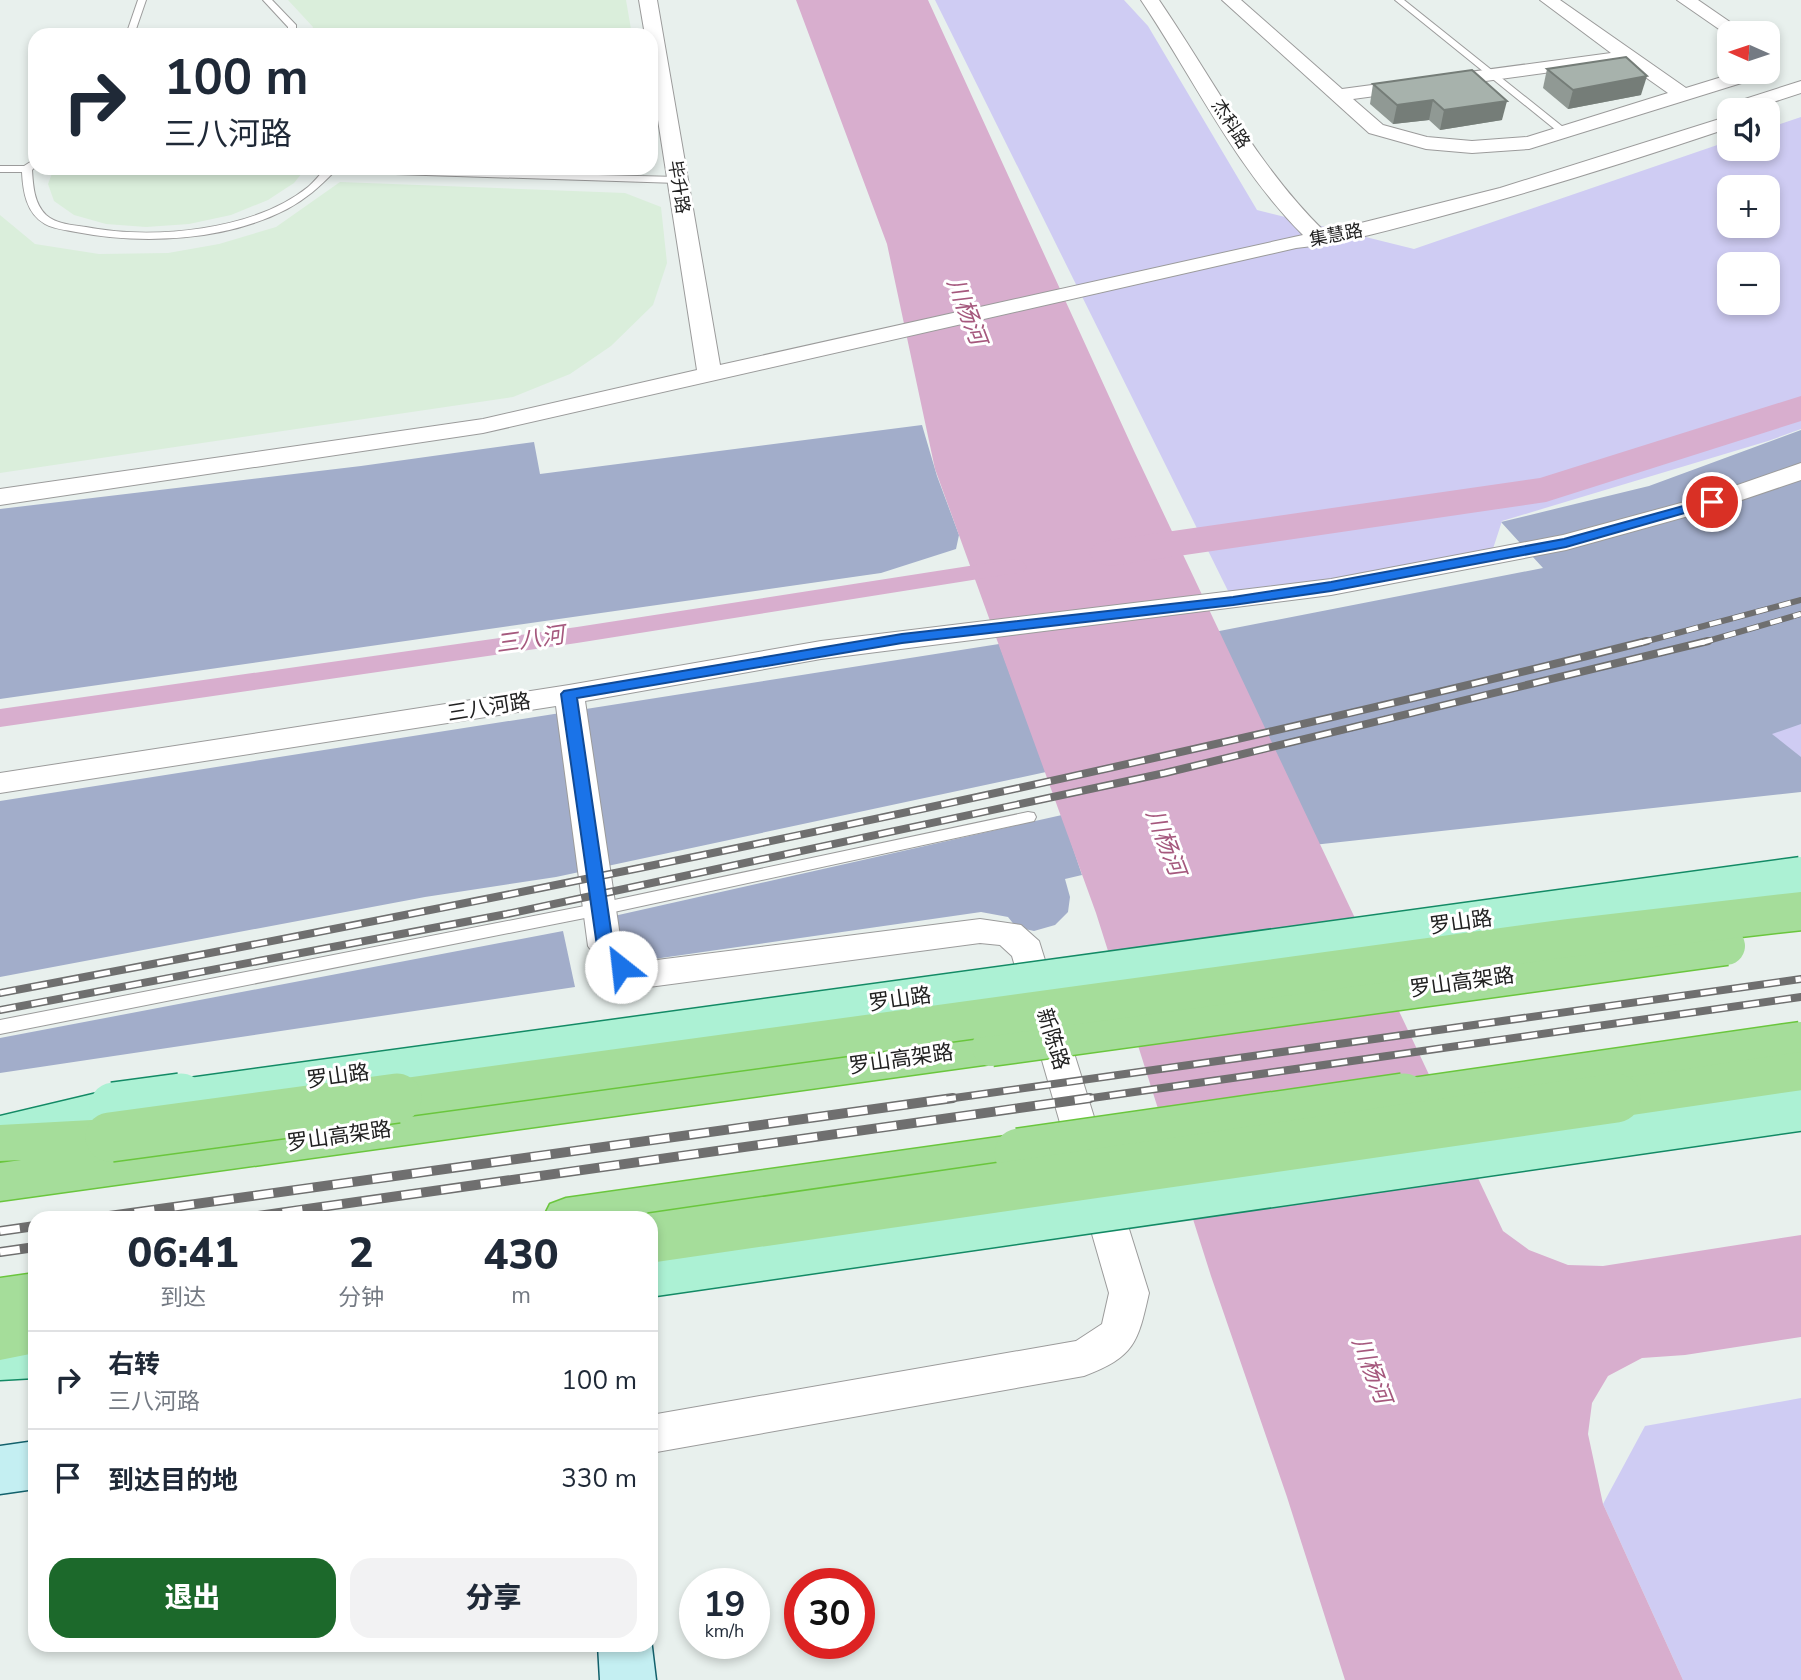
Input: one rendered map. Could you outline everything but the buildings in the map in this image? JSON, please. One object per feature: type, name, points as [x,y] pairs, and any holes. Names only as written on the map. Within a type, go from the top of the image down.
[{"type":"highway","points":[[0,1143],[112,1122],[1801,911]]},
{"type":"highway","name":"罗山高架路","points":[[0,1182],[1801,935]]},
{"type":"highway","points":[[615,1211],[1801,1041]]},
{"type":"highway","points":[[658,1237],[1801,1071]]},
{"type":"highway","points":[[0,1299],[28,1295]]},
{"type":"highway","points":[[0,1338],[28,1332]]},
{"type":"main road","name":"罗山路","points":[[0,1134],[112,1122],[1801,876]]},
{"type":"main road","points":[[658,1271],[1801,1106]]},
{"type":"main road","points":[[0,1358],[28,1356]]},
{"type":"street","name":"毕升路","points":[[649,0],[654,28]]},
{"type":"street","name":"杰科路","points":[[1150,0],[1244,145],[1294,215],[1317,236]]},
{"type":"street","name":"杰科路","points":[[1162,0],[1184,29],[1317,236]]},
{"type":"street","points":[[1235,0],[1381,132],[1426,143],[1472,147],[1529,143],[1718,84]]},
{"type":"street","points":[[1549,0],[1683,95]]},
{"type":"street","points":[[1686,0],[1718,21]]},
{"type":"street","points":[[1339,95],[1627,55]]},
{"type":"street","name":"毕升路","points":[[658,56],[709,373]]},
{"type":"street","name":"集慧路","points":[[1767,98],[1801,87]]},
{"type":"street","points":[[1780,105],[1801,98]]},
{"type":"street","name":"集慧路","points":[[1317,236],[1501,182],[1717,114]]},
{"type":"street","name":"集慧路","points":[[1317,236],[1507,193],[1717,126]]},
{"type":"street","points":[[0,497],[483,426],[1317,236]]},
{"type":"street","name":"三八河路","points":[[8,782],[569,694],[821,650],[1233,601],[1426,570],[1566,542],[1712,502],[1801,471]]},
{"type":"street","name":"新陈路","points":[[569,694],[605,946],[621,967],[649,974],[980,931],[1009,934],[1027,950],[1129,1293],[1120,1334],[1084,1358],[658,1433]]},
{"type":"street","points":[[0,1470],[28,1466]]},
{"type":"street","points":[[626,1652],[628,1680]]},
{"type":"lane","points":[[132,28],[142,0]]},
{"type":"lane","points":[[267,0],[293,28]]},
{"type":"lane","points":[[1399,0],[1565,133]]},
{"type":"lane","points":[[0,169],[28,165]]},
{"type":"lane","points":[[30,175],[29,200],[48,222],[87,232],[130,236],[172,235],[221,227],[257,217],[311,189],[326,175]]},
{"type":"lane","points":[[521,175],[678,180]]},
{"type":"lane","points":[[0,1027],[600,909],[1028,817]]},
{"type":"shaded area","points":[[288,0],[626,0],[631,28],[312,28]]},
{"type":"shaded area","points":[[935,0],[1124,0],[1148,26],[1257,210],[1414,249],[1717,145],[1717,161],[1780,161],[1780,124],[1801,117],[1801,429],[1502,521],[1490,558],[1233,601]]},
{"type":"shaded area","points":[[51,175],[300,175],[294,183],[268,200],[231,215],[189,224],[146,227],[106,224],[74,215],[54,201],[48,184]]},
{"type":"shaded area","points":[[340,182],[625,193],[661,207],[667,263],[653,305],[611,346],[570,374],[513,397],[0,473],[0,215],[35,244],[99,254],[168,253],[219,244],[276,227]]},
{"type":"shaded area","points":[[922,425],[959,535],[956,549],[881,573],[0,699],[0,509],[361,466],[534,442],[540,474]]},
{"type":"shaded area","points":[[1801,430],[1801,792],[1313,845],[1204,634],[1543,568],[1501,522],[1649,486]]},
{"type":"shaded area","points":[[999,644],[1046,772],[556,877],[425,897],[0,977],[0,801]]},
{"type":"shaded area","points":[[1801,724],[1801,757],[1772,734]]},
{"type":"shaded area","points":[[1062,815],[1082,875],[1065,879],[1070,897],[1068,912],[1055,925],[1034,931],[1016,927],[1008,917],[981,912],[654,959],[632,960],[621,946],[614,916]]},
{"type":"shaded area","points":[[563,931],[575,987],[0,1073],[0,1038]]},
{"type":"shaded area","points":[[1801,1398],[1801,1680],[1683,1680],[1603,1504],[1645,1426]]},
{"type":"water","name":"川杨河","points":[[796,0],[928,0],[1134,451],[1503,1231],[1529,1250],[1568,1265],[1603,1266],[1801,1235],[1801,1337],[1685,1355],[1642,1358],[1608,1376],[1592,1403],[1588,1434],[1603,1504],[1683,1680],[1345,1680],[1287,1497],[1211,1276],[1096,913],[935,469],[887,244]]},
{"type":"waterway","points":[[1110,553],[1546,490],[1801,408]]},
{"type":"waterway","name":"三八河","points":[[0,718],[577,635],[1014,567]]},
{"type":"railway","points":[[1640,643],[1801,600]]},
{"type":"railway","points":[[1707,641],[1801,614]]},
{"type":"railway","points":[[0,993],[620,872],[1032,785],[1647,641]]},
{"type":"railway","points":[[0,1010],[507,914],[1165,773],[1707,641]]},
{"type":"railway","points":[[1701,643],[1707,641]]},
{"type":"railway","points":[[940,1100],[1801,979]]},
{"type":"railway","points":[[1078,1100],[1801,997]]},
{"type":"railway","points":[[145,1211],[953,1098]]},
{"type":"railway","points":[[292,1211],[1090,1098]]},
{"type":"railway","points":[[0,1231],[28,1227]]},
{"type":"railway","points":[[0,1252],[28,1248]]},
{"type":"route","points":[[621,967],[605,946],[569,694],[902,638],[1233,601],[1331,587],[1566,542],[1712,502]]}]
